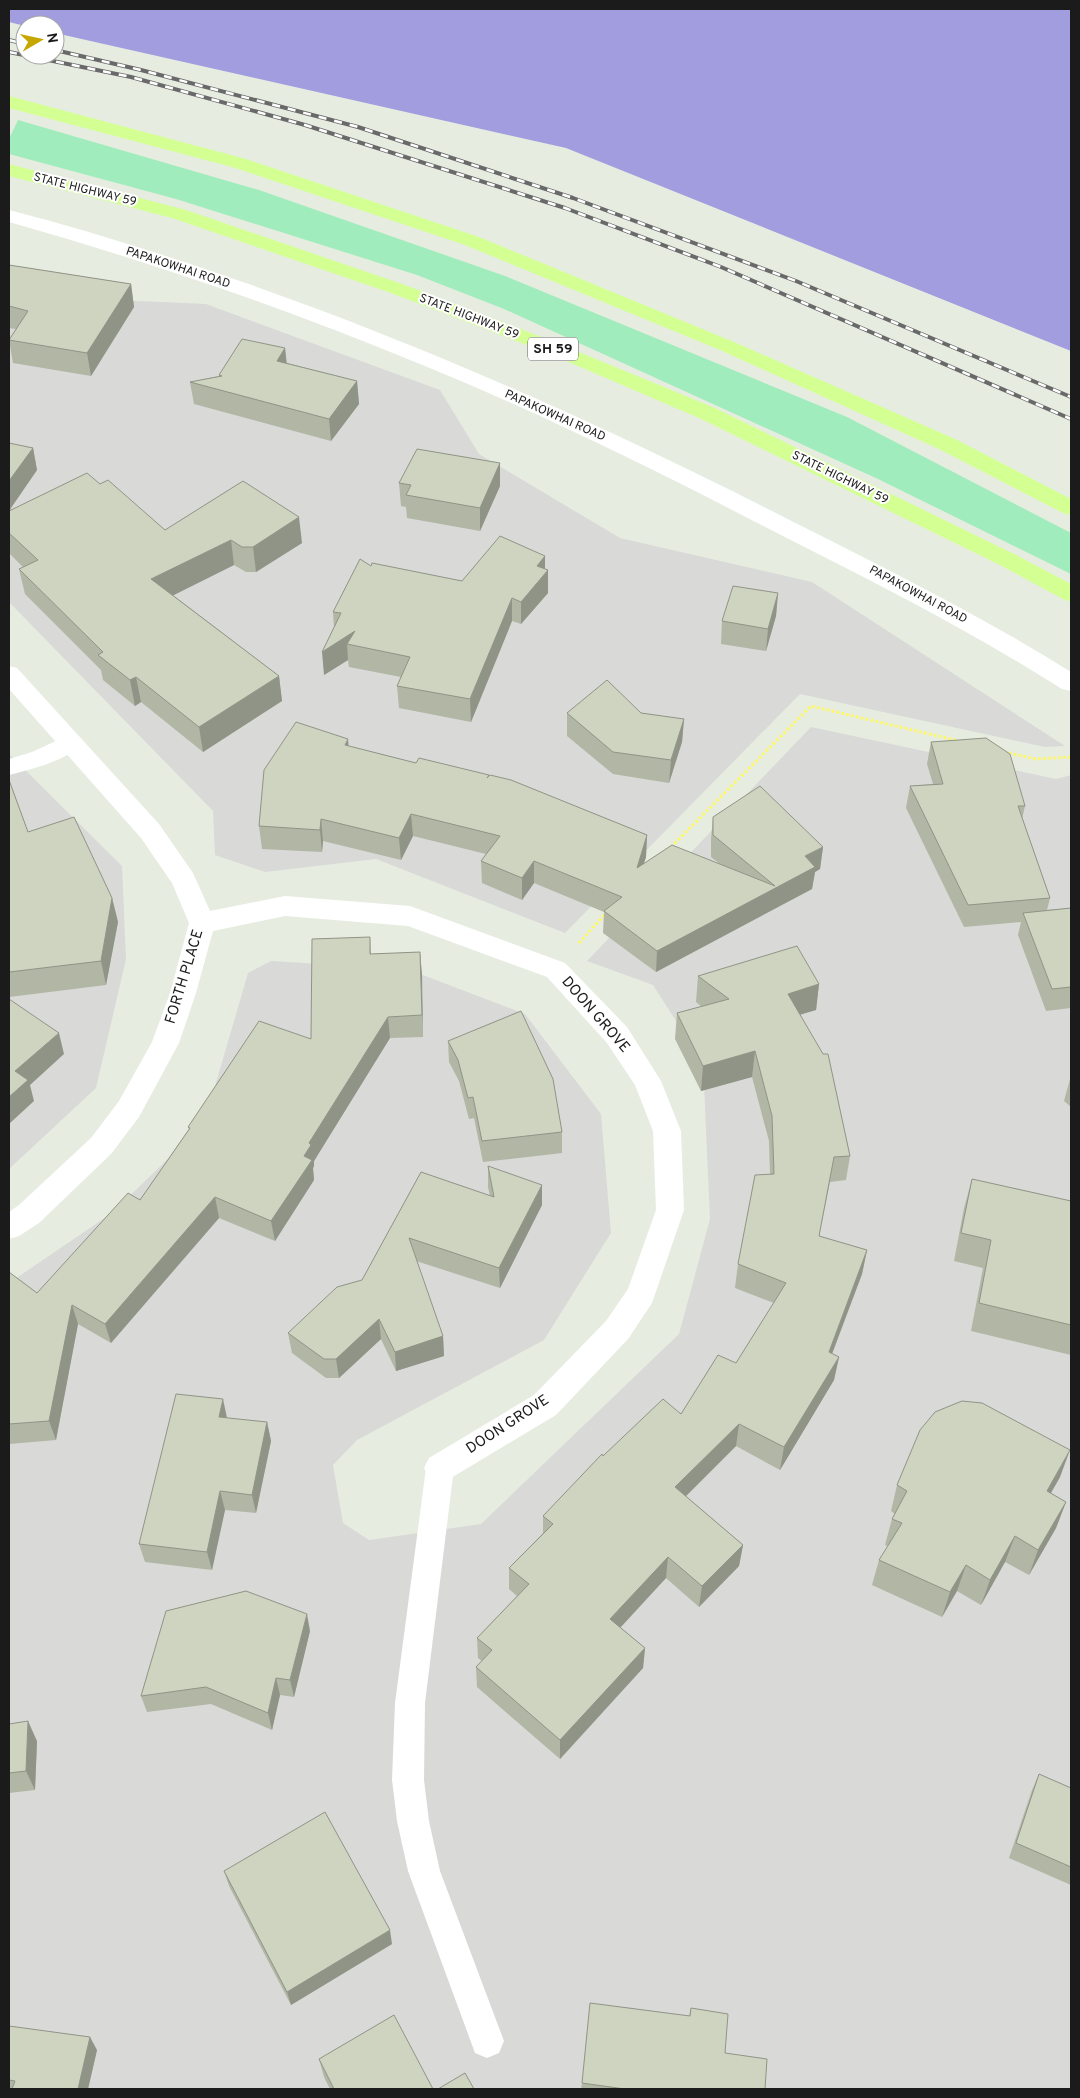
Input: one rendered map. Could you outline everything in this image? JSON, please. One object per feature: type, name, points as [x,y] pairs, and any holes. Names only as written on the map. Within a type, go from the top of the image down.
[{"type":"main road","points":[[9,102],[239,163],[472,241],[727,346],[929,436],[1071,508]]},
{"type":"main road","name":"STATE HIGHWAY 59","points":[[9,170],[179,214],[398,289],[550,347],[707,413],[999,556],[1071,594]]},
{"type":"street","name":"PAPAKOWHAI ROAD","points":[[9,216],[139,255],[273,300],[404,350],[555,414],[635,452],[930,601],[1017,649],[1071,683]]},
{"type":"street","name":"FORTH PLACE","points":[[9,674],[150,831],[184,880],[202,924],[183,993],[164,1043],[129,1109],[101,1146],[28,1214],[9,1227]]},
{"type":"street","name":"DOON GROVE","points":[[202,924],[285,906],[410,916],[556,970],[616,1035],[647,1081],[667,1131],[670,1210],[641,1294],[617,1330],[545,1405],[440,1468]]},
{"type":"lane","points":[[9,767],[40,758],[71,742]]},
{"type":"lane","points":[[440,1468],[410,1702],[408,1780],[413,1821],[424,1871],[488,2041]]},
{"type":"path","points":[[667,851],[811,706],[961,742]]},
{"type":"path","points":[[999,750],[1036,759],[1071,757]]},
{"type":"path","points":[[556,970],[606,914]]},
{"type":"shaded area","points":[[9,9],[1071,9],[1071,351],[566,148],[65,35],[65,15],[15,15],[15,24],[9,22]]},
{"type":"shaded area","points":[[9,288],[49,297],[206,304],[440,390],[479,454],[620,538],[812,582],[1065,746],[1045,747],[800,694],[565,933],[376,859],[265,872],[215,855],[213,811],[9,602]]},
{"type":"shaded area","points":[[811,727],[1056,779],[1071,775],[1071,2089],[9,2089],[9,1283],[112,1213],[204,1124],[248,973],[271,961],[407,969],[525,1014],[601,1114],[611,1233],[544,1340],[357,1440],[333,1465],[343,1523],[369,1540],[481,1524],[679,1334],[710,1219],[703,1063],[653,985],[587,961]]},
{"type":"shaded area","points":[[9,754],[122,866],[126,959],[96,1088],[9,1169]]},
{"type":"green space","points":[[18,120],[259,190],[505,276],[847,417],[1071,533],[1071,574],[878,479],[504,309],[417,275],[176,199],[9,154],[9,139]]},
{"type":"building","points":[[9,265],[131,284],[87,353],[9,340],[28,311],[9,306]]},
{"type":"building","points":[[242,339],[285,348],[277,361],[357,381],[329,419],[190,382],[222,376],[219,375]]},
{"type":"building","points":[[9,443],[33,448],[9,481]]},
{"type":"building","points":[[417,449],[500,463],[480,508],[406,495],[411,485],[399,483]]},
{"type":"building","points":[[87,473],[100,484],[108,480],[165,530],[243,481],[299,517],[253,547],[242,547],[231,540],[151,579],[279,676],[199,727],[136,677],[130,680],[98,655],[103,652],[19,569],[38,560],[9,533],[9,511]]},
{"type":"building","points":[[500,536],[545,556],[537,566],[548,570],[521,602],[512,598],[470,699],[397,686],[410,657],[347,644],[355,631],[322,652],[341,613],[333,612],[360,559],[371,566],[372,563],[462,581]]},
{"type":"building","points":[[733,586],[778,593],[768,629],[722,621]]},
{"type":"building","points":[[607,680],[641,713],[684,719],[671,760],[613,752],[567,713]]},
{"type":"building","points":[[296,722],[348,739],[345,745],[416,763],[419,758],[489,775],[487,778],[490,775],[511,780],[647,835],[637,868],[672,845],[775,886],[713,835],[713,817],[760,786],[823,847],[805,856],[815,867],[657,951],[604,911],[622,897],[534,861],[522,878],[481,861],[500,836],[411,814],[399,838],[321,819],[320,830],[259,826],[264,770]]},
{"type":"building","points":[[986,738],[1010,754],[1025,806],[1018,806],[1050,898],[968,905],[910,786],[943,784],[931,742]]},
{"type":"building","points":[[9,780],[28,832],[74,817],[112,898],[101,961],[9,972]]},
{"type":"building","points":[[1071,908],[1071,987],[1052,989],[1023,913]]},
{"type":"building","points":[[370,937],[370,954],[420,952],[422,1015],[388,1017],[309,1143],[311,1145],[304,1156],[312,1160],[271,1221],[215,1197],[105,1324],[72,1305],[49,1421],[9,1424],[9,1272],[37,1293],[128,1193],[140,1200],[190,1128],[188,1127],[259,1021],[311,1039],[312,939]]},
{"type":"building","points":[[797,946],[819,984],[788,994],[823,1054],[828,1054],[850,1156],[834,1157],[819,1236],[867,1250],[829,1352],[839,1357],[784,1447],[739,1424],[675,1487],[743,1545],[702,1586],[668,1557],[610,1619],[645,1648],[560,1740],[476,1667],[492,1650],[477,1638],[529,1584],[509,1568],[553,1524],[543,1516],[602,1454],[603,1456],[663,1399],[681,1414],[718,1355],[736,1363],[786,1283],[738,1264],[755,1175],[774,1174],[772,1116],[755,1051],[703,1066],[677,1013],[729,999],[698,976]]},
{"type":"building","points":[[9,999],[59,1033],[15,1071],[28,1080],[9,1097]]},
{"type":"building","points":[[521,1011],[553,1079],[562,1132],[482,1141],[473,1097],[468,1098],[458,1060],[448,1041]]},
{"type":"building","points":[[488,1166],[542,1185],[499,1268],[409,1238],[443,1336],[395,1352],[379,1319],[336,1359],[324,1359],[288,1333],[337,1287],[362,1280],[421,1172],[494,1197]]},
{"type":"building","points":[[972,1179],[1071,1201],[1071,1325],[979,1303],[991,1240],[961,1233]]},
{"type":"building","points":[[176,1394],[223,1399],[219,1417],[267,1422],[252,1495],[220,1491],[207,1552],[139,1544]]},
{"type":"building","points":[[962,1401],[982,1403],[1070,1450],[1047,1491],[1066,1502],[1038,1550],[1015,1536],[990,1580],[966,1565],[950,1592],[879,1560],[902,1523],[892,1519],[907,1491],[897,1485],[920,1430],[935,1412]]},
{"type":"building","points":[[246,1591],[307,1614],[290,1680],[276,1678],[268,1713],[206,1687],[141,1696],[166,1611]]},
{"type":"building","points":[[28,1721],[26,1771],[9,1773],[9,1724]]},
{"type":"building","points":[[1039,1774],[1071,1788],[1071,1867],[1016,1843]]},
{"type":"building","points":[[325,1812],[390,1930],[287,1992],[224,1871]]},
{"type":"building","points":[[590,2003],[690,2016],[691,2008],[728,2014],[725,2053],[767,2059],[765,2089],[625,2089],[582,2083]]},
{"type":"building","points":[[394,2015],[433,2089],[334,2089],[319,2059]]},
{"type":"building","points":[[9,2026],[90,2037],[78,2089],[12,2089],[15,2081],[9,2080]]},
{"type":"building","points":[[465,2073],[474,2089],[438,2089]]},
{"type":"railway","points":[[9,40],[15,42]]},
{"type":"railway","points":[[9,52],[131,77],[305,125],[565,208],[721,267],[1071,419]]},
{"type":"railway","points":[[65,52],[141,70],[358,127],[573,198],[796,281],[1071,397]]}]
